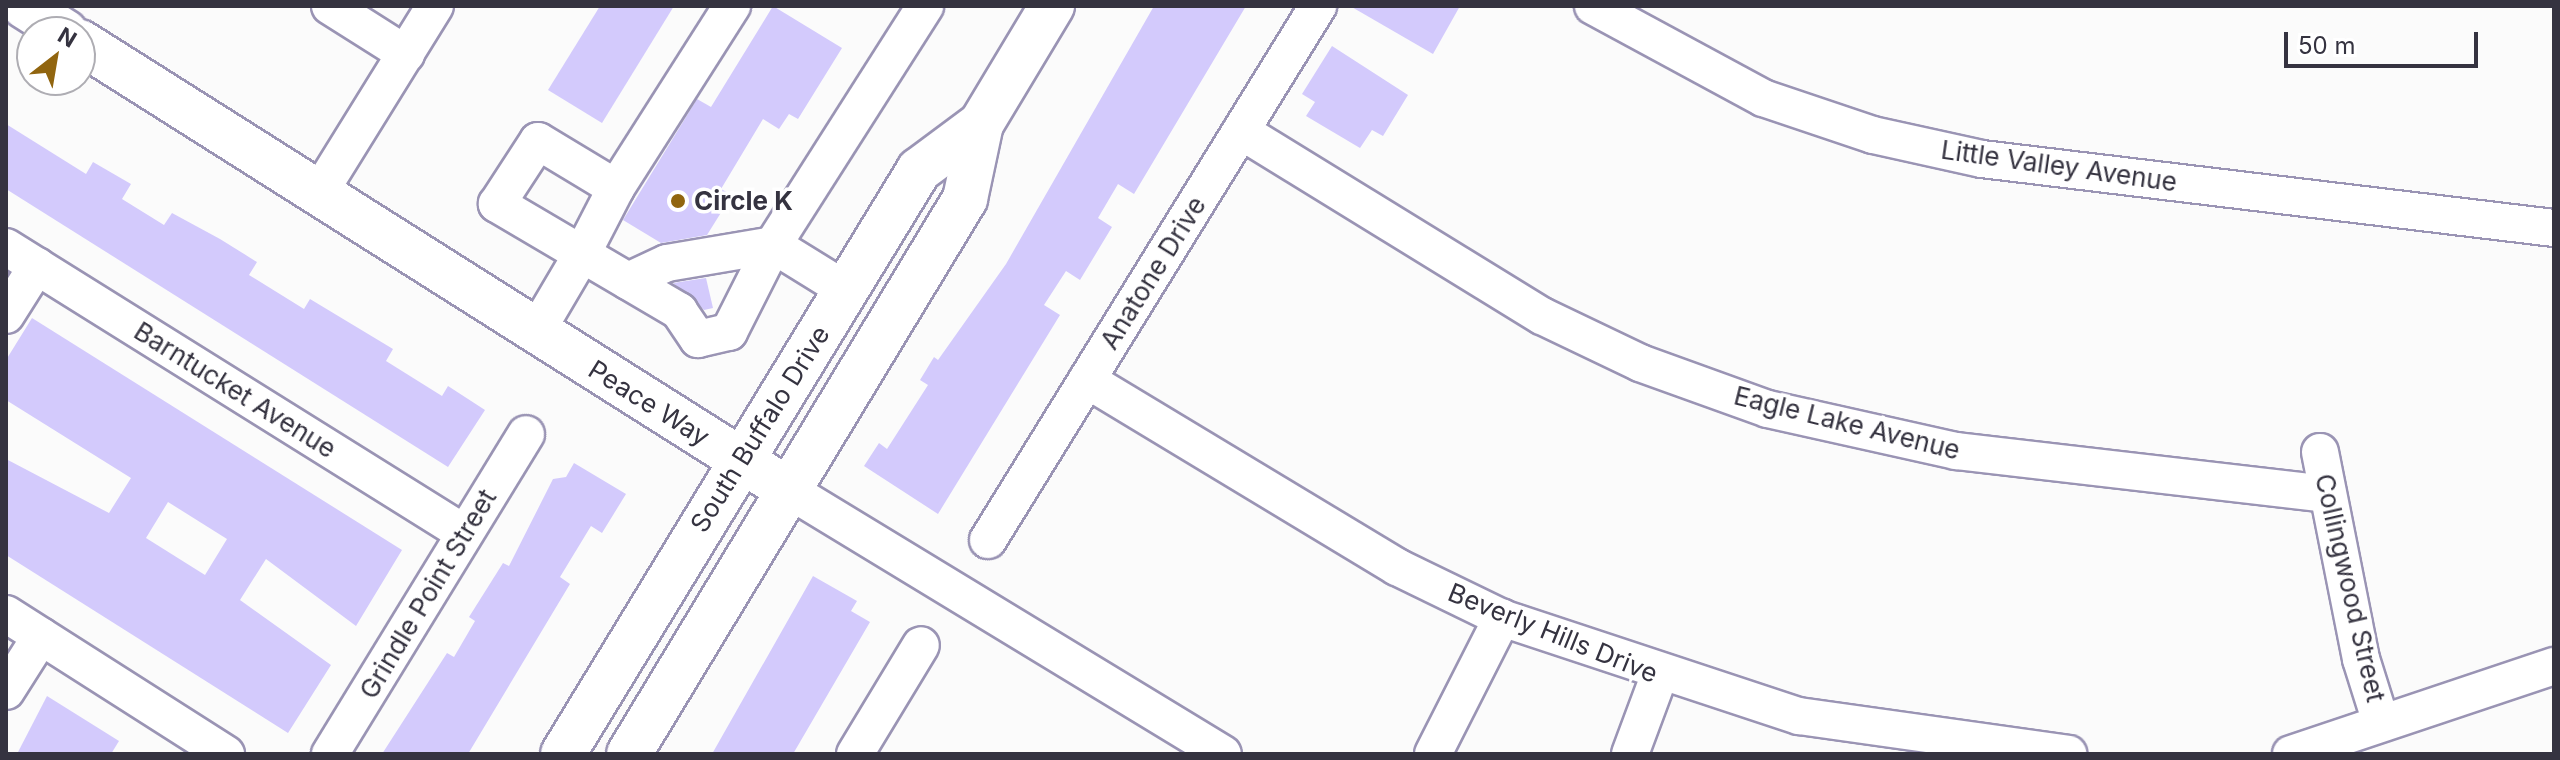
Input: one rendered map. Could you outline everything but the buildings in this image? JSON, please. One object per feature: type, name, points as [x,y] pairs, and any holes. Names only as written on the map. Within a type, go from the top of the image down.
[{"type":"main road","name":"South Buffalo Drive","points":[[629,754],[965,199],[981,124],[1052,6]]},
{"type":"main road","name":"Peace Way","points":[[96,52],[787,489]]},
{"type":"main road","name":"South Buffalo Drive","points":[[563,754],[739,459],[919,170],[981,124]]},
{"type":"street","points":[[330,6],[406,54]]},
{"type":"street","points":[[319,193],[435,6]]},
{"type":"street","points":[[536,332],[616,188],[732,6]]},
{"type":"street","points":[[616,188],[538,141],[497,204],[679,311],[698,339],[729,332],[773,245],[925,6]]},
{"type":"street","name":"Anatone Drive","points":[[988,540],[1318,6]]},
{"type":"street","name":"Little Valley Avenue","points":[[1593,6],[1763,98],[1873,135],[1982,159],[2554,228]]},
{"type":"street","name":"Eagle Lake Avenue","points":[[1241,131],[1542,316],[1640,363],[1768,409],[1956,451],[2328,494]]},
{"type":"street","points":[[628,281],[667,263],[773,245],[846,290]]},
{"type":"street","name":"Barntucket Avenue","points":[[6,247],[464,533]]},
{"type":"street","points":[[6,315],[37,266]]},
{"type":"street","name":"Beverly Hills Drive","points":[[1087,380],[1397,567],[1502,618],[1659,676],[1799,716],[1942,747],[2068,754]]},
{"type":"street","name":"Grindle Point Street","points":[[330,754],[526,434]]},
{"type":"street","name":"Collingwood Street","points":[[2320,452],[2381,723]]},
{"type":"street","name":"Peace Way","points":[[787,489],[1223,754]]},
{"type":"street","points":[[6,614],[226,754]]},
{"type":"street","points":[[1433,754],[1502,618]]},
{"type":"street","points":[[6,691],[41,636]]},
{"type":"street","points":[[855,754],[921,645]]},
{"type":"street","points":[[2291,754],[2554,666]]},
{"type":"street","points":[[1630,754],[1659,676]]},
{"type":"place","name":"Circle K","points":[[678,201]]}]
